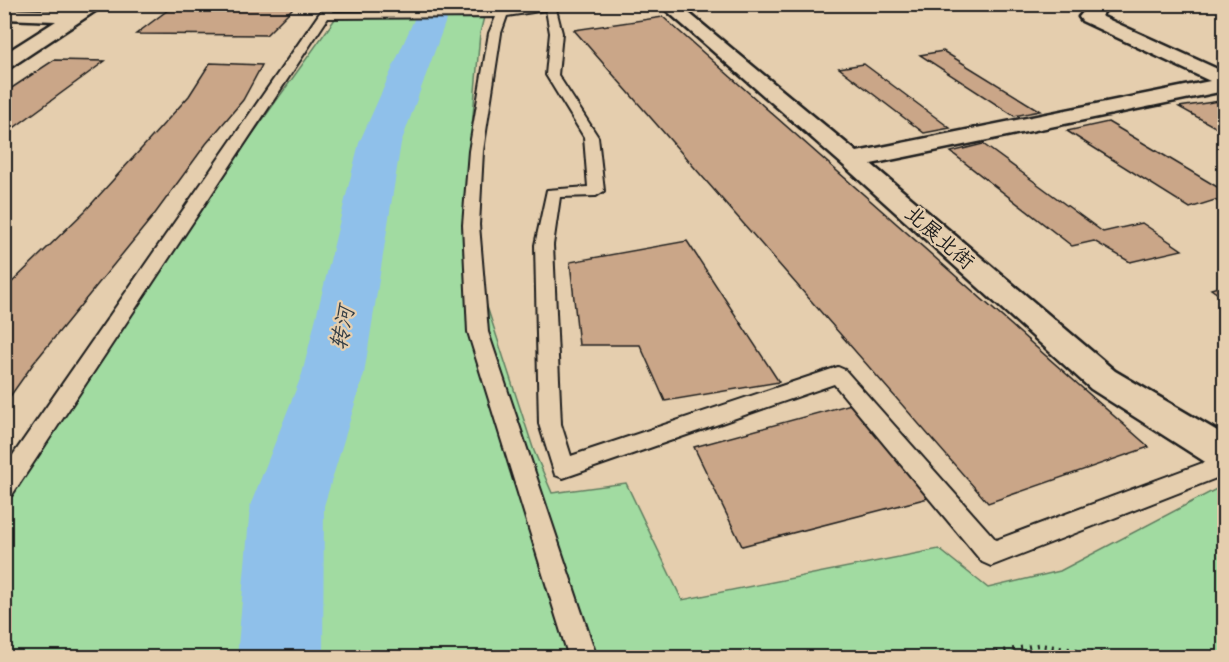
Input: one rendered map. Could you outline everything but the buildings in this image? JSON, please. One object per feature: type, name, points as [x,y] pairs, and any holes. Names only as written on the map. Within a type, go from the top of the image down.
[{"type":"street","points":[[6,23],[15,4]]},
{"type":"street","points":[[36,15],[53,4]]},
{"type":"street","points":[[4,63],[98,4]]},
{"type":"street","name":"北展北街","points":[[667,4],[852,160],[1103,380],[1224,454]]},
{"type":"street","points":[[1088,4],[1097,10],[1088,17],[1224,80]]},
{"type":"street","points":[[6,23],[36,15],[77,16]]},
{"type":"street","points":[[6,23],[55,29]]},
{"type":"street","points":[[852,160],[1224,85]]},
{"type":"lane","points":[[4,488],[232,149],[329,10],[404,16],[558,6],[552,75],[591,137],[596,191],[553,193],[544,245],[550,424],[563,468],[838,375],[992,554],[1224,465]]},
{"type":"lane","points":[[502,9],[495,33],[475,162],[471,225],[478,332],[583,657]]},
{"type":"path","points":[[965,657],[1038,645],[1137,657]]},
{"type":"path","points":[[1209,657],[1224,650]]},
{"type":"green space","points":[[345,5],[487,5],[480,33],[463,233],[534,451],[552,493],[626,483],[682,600],[939,549],[988,588],[1060,571],[1224,485],[1224,657],[5,657],[4,501],[148,280]]},
{"type":"waterway","name":"转河","points":[[280,658],[287,506],[333,374],[380,143],[437,4]]}]
